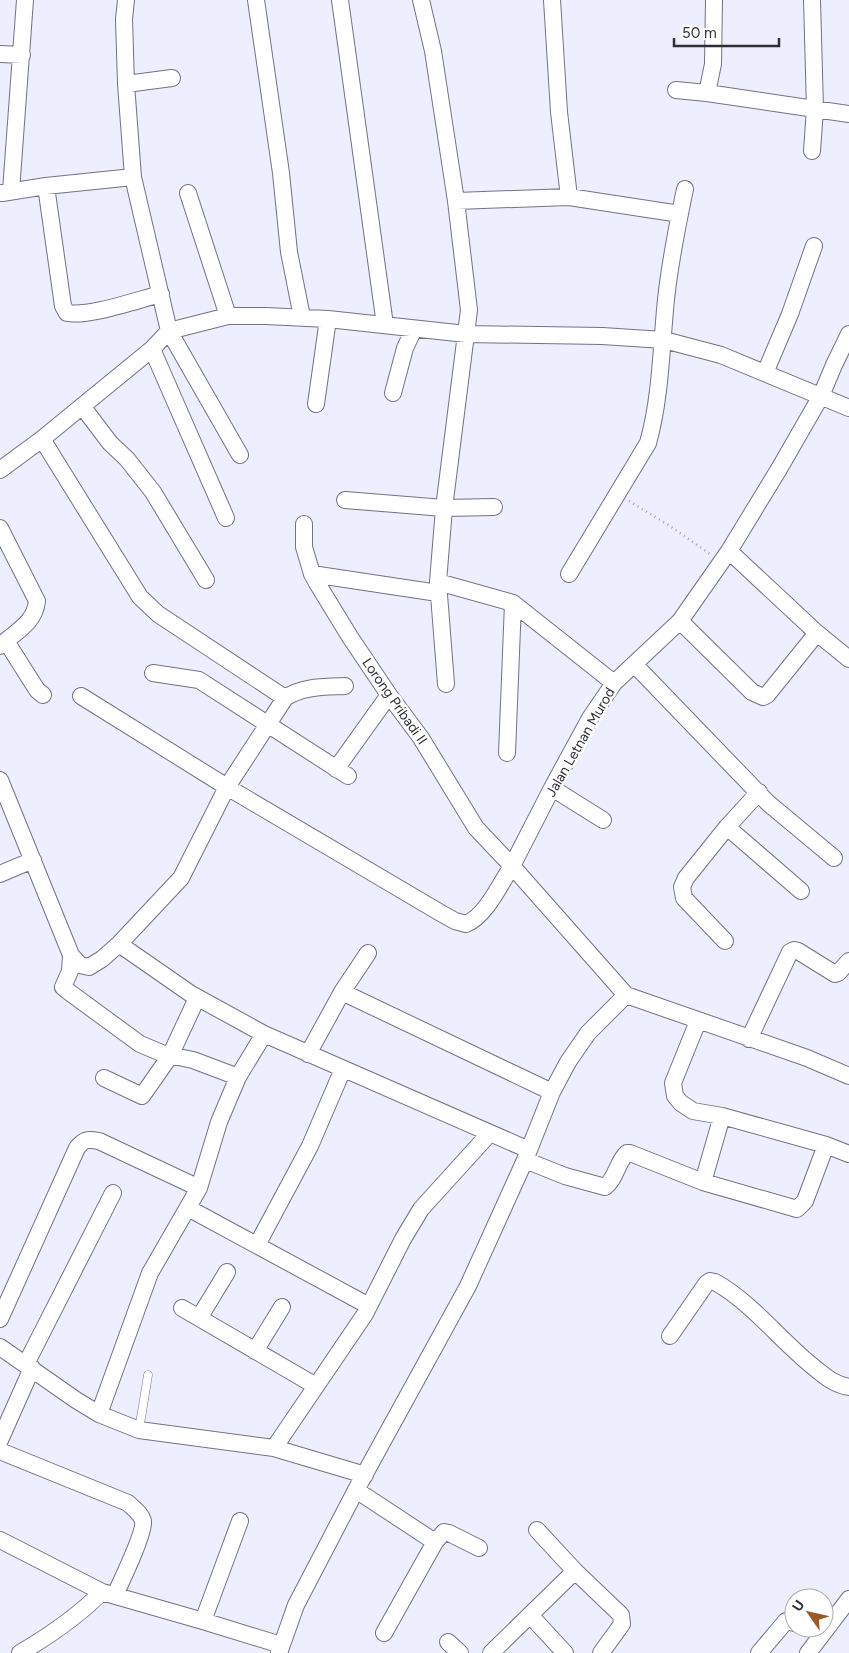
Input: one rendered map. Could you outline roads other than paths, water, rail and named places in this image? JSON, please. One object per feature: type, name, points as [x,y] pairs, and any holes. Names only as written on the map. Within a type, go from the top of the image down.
[{"type":"street","points":[[25,0],[22,56],[7,146],[5,192],[133,177]]},
{"type":"street","points":[[126,0],[124,19],[126,84],[133,177],[169,331],[240,455]]},
{"type":"street","points":[[256,0],[281,172],[290,252],[302,317]]},
{"type":"street","points":[[340,0],[385,325]]},
{"type":"street","points":[[421,0],[433,51],[456,201],[469,310],[444,508],[438,587],[446,684]]},
{"type":"street","points":[[552,0],[559,112],[569,197]]},
{"type":"street","points":[[707,93],[714,64],[714,0]]},
{"type":"street","points":[[812,0],[815,109],[812,151]]},
{"type":"street","points":[[0,54],[22,56]]},
{"type":"street","points":[[126,84],[172,78]]},
{"type":"street","points":[[676,90],[849,114]]},
{"type":"street","points":[[46,186],[63,306],[67,313],[90,312],[160,294]]},
{"type":"street","points":[[569,574],[648,443],[653,425],[664,340],[665,309],[685,189]]},
{"type":"street","points":[[188,194],[228,316]]},
{"type":"street","points":[[456,201],[569,197],[680,214]]},
{"type":"street","points":[[765,373],[790,314],[814,246]]},
{"type":"street","points":[[0,470],[42,439],[152,349],[169,331],[228,316],[302,317],[466,334],[602,336],[664,340],[722,355],[849,408]]},
{"type":"street","points":[[316,404],[328,319]]},
{"type":"street","points":[[393,393],[405,348],[414,329]]},
{"type":"street","name":"Jalan Letnan Murod","points":[[81,696],[227,787],[439,912],[455,921],[466,924],[480,915],[512,866],[590,718],[614,683],[680,621],[725,556],[780,469],[821,396],[849,334]]},
{"type":"street","points":[[152,349],[226,518]]},
{"type":"street","points":[[82,406],[110,443],[127,458],[153,492],[206,580]]},
{"type":"street","points":[[42,439],[140,597],[158,614],[285,698]]},
{"type":"street","points":[[345,500],[444,508],[494,507]]},
{"type":"street","name":"Lorong Pribadi II","points":[[304,524],[304,546],[312,574],[350,638],[388,695],[421,738],[476,828],[512,866]]},
{"type":"street","points":[[0,528],[36,601],[36,611],[30,621],[3,643],[37,690],[43,695]]},
{"type":"street","points":[[725,556],[849,659]]},
{"type":"street","points":[[312,574],[438,587],[513,603],[614,683]]},
{"type":"street","points":[[507,753],[513,603]]},
{"type":"street","points":[[680,621],[752,692],[763,697],[767,695],[817,633]]},
{"type":"street","points":[[634,664],[768,803],[834,858]]},
{"type":"street","points":[[153,673],[199,680],[268,723],[342,773],[388,695]]},
{"type":"street","points":[[0,780],[71,956],[80,965],[89,966],[102,960],[120,944],[181,878],[227,787],[285,698],[292,693],[306,689],[345,686]]},
{"type":"street","points":[[552,788],[603,820]]},
{"type":"street","points":[[725,940],[684,898],[682,892],[686,878],[727,827],[759,792]]},
{"type":"street","points":[[727,827],[801,891]]},
{"type":"street","points":[[0,874],[33,860]]},
{"type":"street","points":[[512,866],[626,995],[807,1058],[849,1076]]},
{"type":"street","points":[[120,944],[197,998],[264,1034],[490,1133],[565,1176],[605,1187],[610,1183],[623,1157],[627,1153],[703,1182],[797,1209],[805,1201],[826,1146]]},
{"type":"street","points":[[749,1039],[790,952],[798,951],[835,974],[849,961]]},
{"type":"street","points":[[308,1054],[342,992],[368,953]]},
{"type":"street","points":[[71,956],[70,971],[63,987],[140,1044],[164,1054],[193,1060],[238,1077]]},
{"type":"street","points":[[342,992],[552,1092]]},
{"type":"street","points":[[0,1540],[108,1593],[203,1621],[280,1649],[296,1605],[356,1490],[468,1286],[527,1155],[552,1092],[568,1062],[588,1034],[626,995]]},
{"type":"street","points":[[104,1078],[142,1096],[170,1056],[197,998]]},
{"type":"street","points":[[698,1020],[673,1083],[675,1096],[681,1103],[693,1111],[722,1116],[849,1154]]},
{"type":"street","points":[[99,1414],[150,1273],[198,1188],[219,1122],[238,1077],[264,1034]]},
{"type":"street","points":[[257,1245],[310,1146],[343,1069]]},
{"type":"street","points":[[703,1182],[722,1116]]},
{"type":"street","points":[[274,1448],[369,1306],[403,1239],[421,1209],[490,1133]]},
{"type":"street","points":[[0,1319],[77,1148],[82,1142],[88,1139],[99,1141],[198,1188]]},
{"type":"street","points":[[0,1440],[29,1366],[113,1193]]},
{"type":"street","points":[[188,1208],[369,1306]]},
{"type":"street","points":[[199,1318],[227,1272]]},
{"type":"street","points":[[670,1336],[706,1284],[715,1282],[746,1305],[802,1359],[837,1384],[849,1387]]},
{"type":"street","points":[[255,1351],[282,1307]]},
{"type":"street","points":[[182,1308],[316,1386]]},
{"type":"street","points":[[0,1346],[99,1414],[139,1430],[274,1448],[365,1475]]},
{"type":"street","points":[[0,1451],[128,1503],[140,1516],[143,1523],[140,1534],[108,1593],[39,1642],[20,1653]]},
{"type":"street","points":[[356,1490],[436,1542]]},
{"type":"street","points":[[203,1621],[240,1521]]},
{"type":"street","points":[[537,1530],[574,1571],[621,1615],[622,1624],[601,1653]]},
{"type":"street","points":[[384,1633],[436,1542],[446,1532],[479,1548]]},
{"type":"street","points":[[491,1653],[574,1571]]},
{"type":"street","points":[[812,1647],[849,1599]]},
{"type":"street","points":[[530,1615],[564,1653]]},
{"type":"street","points":[[759,1653],[784,1623]]},
{"type":"street","points":[[448,1642],[460,1653]]},
{"type":"lane","points":[[139,1430],[148,1374]]}]
